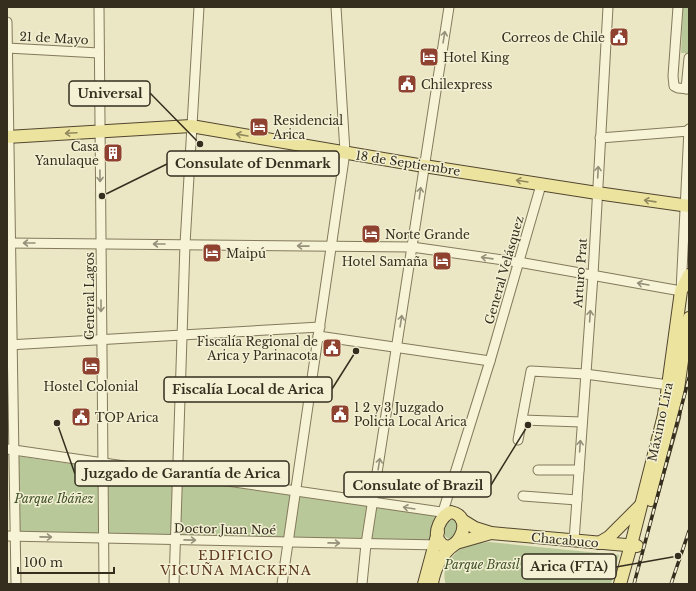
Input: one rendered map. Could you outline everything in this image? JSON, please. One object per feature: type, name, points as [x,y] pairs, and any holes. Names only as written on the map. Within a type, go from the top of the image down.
[{"type":"main road","name":"18 de Septiembre","points":[[8,137],[191,126],[424,166],[687,206]]},
{"type":"main road","name":"Máximo Lira","points":[[635,545],[641,505],[664,415],[681,291],[689,275]]},
{"type":"main road","name":"Máximo Lira","points":[[635,545],[674,417],[689,318]]},
{"type":"main road","points":[[599,543],[609,537],[641,505]]},
{"type":"main road","name":"Chacabuco","points":[[442,520],[451,512],[475,528],[491,533],[635,545]]},
{"type":"main road","points":[[424,584],[439,545],[442,520]]},
{"type":"main road","points":[[432,584],[440,559],[456,544],[461,534],[462,520]]},
{"type":"main road","name":"Chacabuco","points":[[439,545],[449,547],[491,533]]},
{"type":"main road","points":[[620,584],[635,545]]},
{"type":"main road","points":[[628,584],[635,545]]},
{"type":"street","name":"General Lagos","points":[[99,7],[104,584]]},
{"type":"street","points":[[174,584],[185,244],[198,7]]},
{"type":"street","points":[[282,584],[345,152],[336,7]]},
{"type":"street","points":[[362,584],[366,544],[449,7]]},
{"type":"street","name":"Arturo Prat","points":[[574,541],[593,274],[608,7]]},
{"type":"street","points":[[678,7],[673,76],[674,86],[678,88],[688,89],[689,58]]},
{"type":"street","points":[[7,22],[11,537],[16,584]]},
{"type":"street","name":"21 de Mayo","points":[[7,48],[99,53]]},
{"type":"street","points":[[9,243],[412,247],[593,274],[681,291],[687,206],[689,130],[600,138]]},
{"type":"street","name":"General Velásquez","points":[[442,520],[541,184]]},
{"type":"street","points":[[10,345],[182,335],[319,332],[397,348],[490,361]]},
{"type":"street","points":[[518,440],[531,371],[585,374],[669,385]]},
{"type":"street","points":[[522,420],[582,422]]},
{"type":"street","points":[[10,449],[373,502],[442,520]]},
{"type":"street","points":[[538,470],[579,470]]},
{"type":"street","points":[[523,496],[577,500]]},
{"type":"street","name":"Doctor Juan Noé","points":[[11,537],[439,545]]},
{"type":"green space","points":[[683,7],[689,7],[689,53],[681,53]]},
{"type":"green space","name":"Parque Ibáñez","points":[[17,456],[434,516],[436,518],[431,539],[428,541],[20,532]]},
{"type":"green space","points":[[455,519],[459,523],[455,537],[450,540],[445,536],[445,528],[449,521]]},
{"type":"green space","name":"Parque Brasil","points":[[489,542],[619,555],[611,584],[446,584],[444,578],[445,572],[454,554],[470,544]]},
{"type":"railway","points":[[634,584],[689,378]]},
{"type":"railway","points":[[671,584],[689,531]]},
{"type":"place","name":"Correos de Chile","points":[[619,37]]},
{"type":"place","name":"Hotel King","points":[[429,57]]},
{"type":"place","name":"Chilexpress","points":[[407,84]]},
{"type":"place","name":"Residencial Arica","points":[[259,127]]},
{"type":"place","name":"Universal","points":[[200,144]]},
{"type":"place","name":"Casa Yanulaque","points":[[113,153]]},
{"type":"place","name":"Consulate of Denmark","points":[[102,196]]},
{"type":"place","name":"Norte Grande","points":[[371,234]]},
{"type":"place","name":"Maipú","points":[[212,253]]},
{"type":"place","name":"Hotel Samaña","points":[[442,261]]},
{"type":"place","name":"Fiscalía Regional de Arica y Parinacota","points":[[332,348]]},
{"type":"place","name":"Fiscalía Local de Arica","points":[[356,351]]},
{"type":"place","name":"Hostel Colonial","points":[[91,366]]},
{"type":"place","name":"1 2 y 3 Juzgado Policia Local Arica","points":[[340,414]]},
{"type":"place","name":"TOP Arica","points":[[81,417]]},
{"type":"place","name":"Juzgado de Garantía de Arica","points":[[57,423]]},
{"type":"place","name":"Consulate of Brazil","points":[[528,425]]},
{"type":"place","name":"Arica (FTA)","points":[[678,556]]},
{"type":"district","name":"EDIFICIO VICUÑA MACKENA","points":[[236,562]]}]
